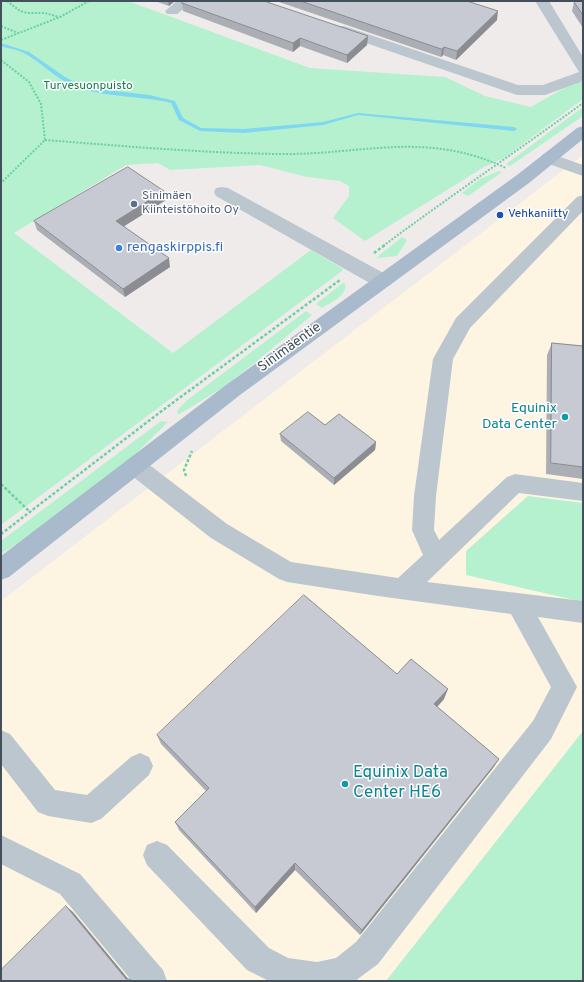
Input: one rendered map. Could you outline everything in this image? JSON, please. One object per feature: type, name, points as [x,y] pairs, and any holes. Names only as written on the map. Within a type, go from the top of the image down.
[{"type":"main road","name":"Sinimäentie","points":[[1,570],[233,390],[549,158],[583,131]]},
{"type":"street","points":[[172,11],[186,1]]},
{"type":"street","points":[[542,1],[583,69]]},
{"type":"street","points":[[325,24],[517,90],[545,90],[583,76]]},
{"type":"street","points":[[549,158],[583,171]]},
{"type":"street","points":[[222,192],[382,281]]},
{"type":"street","points":[[436,558],[423,530],[425,496],[443,359],[463,323],[583,201]]},
{"type":"street","points":[[135,466],[218,531],[287,572],[403,589],[583,612]]},
{"type":"street","points":[[403,589],[515,483],[583,492]]},
{"type":"street","points":[[157,855],[258,959],[286,973],[317,977],[342,972],[367,953],[542,730],[564,687],[518,604]]},
{"type":"street","points":[[1,743],[48,802],[91,809],[140,766]]},
{"type":"street","points":[[1,849],[70,884],[152,981]]},
{"type":"path","points":[[7,1],[20,11],[27,13],[45,13],[60,18]]},
{"type":"path","points":[[1,40],[60,18],[89,1]]},
{"type":"path","points":[[1,26],[18,33]]},
{"type":"path","points":[[1,60],[28,82],[41,104],[45,140]]},
{"type":"path","points":[[1,534],[163,410],[357,267],[397,234],[458,190],[499,164],[583,103]]},
{"type":"path","points":[[1,183],[45,140],[154,149],[240,153],[303,153],[356,147],[404,145],[445,149],[476,156],[499,164]]},
{"type":"path","points":[[1,484],[30,512]]},
{"type":"shaded area","points":[[583,155],[583,731],[386,981],[1,981],[1,601]]},
{"type":"green space","name":"Turvesuonpuisto","points":[[1,1],[128,1],[310,68],[445,77],[485,96],[531,107],[571,84],[583,81],[583,99],[504,158],[484,167],[365,241],[333,218],[349,196],[349,186],[340,181],[307,177],[260,165],[170,170],[158,163],[126,165],[14,233],[173,353],[311,250],[343,269],[1,525]]},
{"type":"green space","points":[[583,107],[583,116],[510,166],[506,164]]},
{"type":"green space","points":[[499,171],[502,172],[468,196],[462,193],[480,179]]},
{"type":"green space","points":[[402,237],[407,240],[397,256],[376,258]]},
{"type":"green space","points":[[345,283],[344,292],[338,298],[322,308],[316,304]]},
{"type":"green space","points":[[306,311],[312,315],[256,362],[222,388],[178,415],[177,411],[186,401]]},
{"type":"green space","points":[[161,421],[168,422],[124,465],[56,518],[1,554],[1,541]]},
{"type":"green space","points":[[528,496],[583,503],[583,602],[466,575],[466,551]]},
{"type":"green space","points":[[583,731],[583,981],[386,981]]},
{"type":"building","points":[[184,1],[264,1],[368,36],[347,55],[300,38],[293,43],[182,3]]},
{"type":"building","points":[[301,1],[467,1],[498,11],[457,51],[444,47],[442,49]]},
{"type":"building","points":[[583,1],[583,15],[574,2]]},
{"type":"building","points":[[128,167],[164,191],[116,221],[169,258],[123,289],[34,221]]},
{"type":"building","name":"Equinix Data Center","points":[[552,343],[583,346],[583,467],[551,463]]},
{"type":"building","points":[[308,412],[325,425],[339,414],[376,442],[334,478],[280,434]]},
{"type":"building","name":"Equinix Data Center HE6","points":[[304,595],[397,674],[411,659],[448,689],[434,704],[499,759],[362,930],[295,863],[255,907],[175,822],[209,788],[157,735]]},
{"type":"building","points":[[66,906],[126,979],[130,979],[132,981],[1,981],[1,970]]},
{"type":"waterway","points":[[1,44],[27,53],[69,82],[76,85],[99,91],[149,97],[173,102],[181,119],[200,129],[244,131],[323,123],[358,114],[514,129]]},
{"type":"place","name":"Sinimäen Kiinteistöhoito Oy","points":[[134,204]]},
{"type":"place","name":"Vehkaniitty","points":[[500,215]]},
{"type":"place","name":"rengaskirppis.fi","points":[[119,248]]},
{"type":"place","name":"Equinix Data Center","points":[[565,417]]},
{"type":"place","name":"Equinix Data Center HE6","points":[[345,784]]}]
